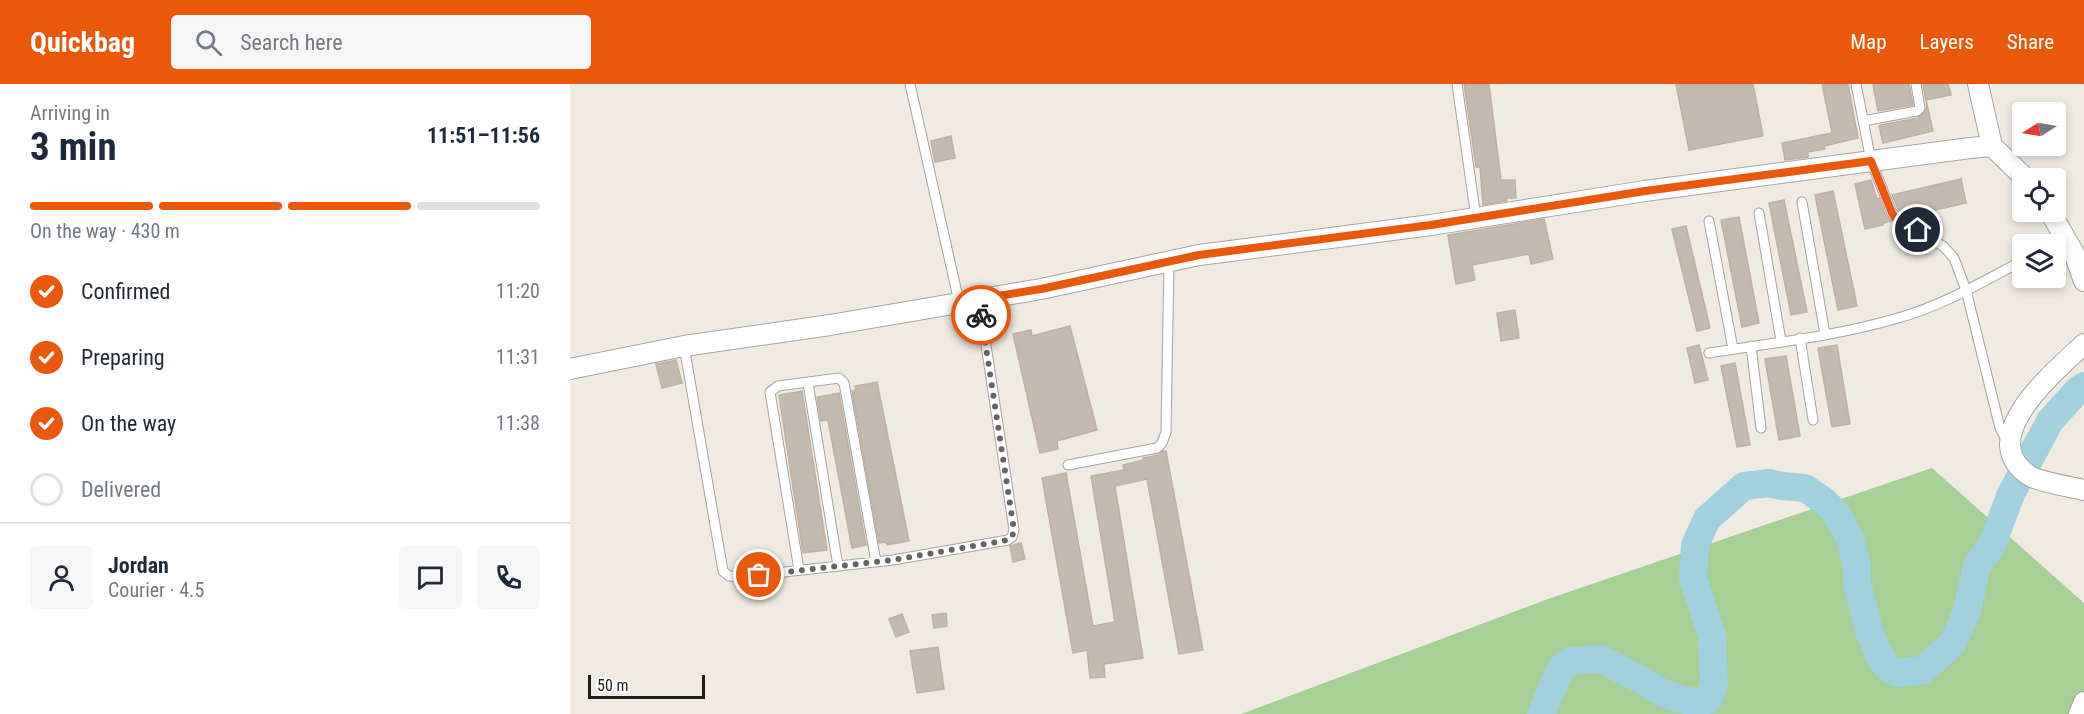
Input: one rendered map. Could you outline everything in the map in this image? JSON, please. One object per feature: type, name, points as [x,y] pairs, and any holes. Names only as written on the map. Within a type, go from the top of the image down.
[{"type":"street","points":[[1978,84],[1992,146],[2015,168]]},
{"type":"street","points":[[570,369],[684,346],[830,325],[1041,289],[1199,255],[1476,218],[1645,191],[1992,146]]},
{"type":"street","points":[[2066,247],[2074,253],[2083,276]]},
{"type":"street","points":[[2084,344],[2039,387],[2017,418],[2010,434],[2020,463],[2084,490]]},
{"type":"street","points":[[2079,714],[2084,702]]},
{"type":"lane","points":[[910,84],[959,302]]},
{"type":"lane","points":[[1457,84],[1476,218]]},
{"type":"lane","points":[[1856,84],[1871,161],[1892,213],[1904,224],[1943,246],[1954,258],[1966,290],[2000,428],[2020,463]]},
{"type":"lane","points":[[1863,121],[1917,111],[1920,108],[1916,84]]},
{"type":"lane","points":[[1802,202],[1825,334]]},
{"type":"lane","points":[[1759,213],[1781,341]]},
{"type":"lane","points":[[1709,221],[1733,349]]},
{"type":"lane","points":[[1068,465],[1157,448],[1162,443],[1166,432],[1169,261]]},
{"type":"lane","points":[[1709,353],[1825,334],[1899,318],[1966,290],[2012,266]]},
{"type":"lane","points":[[684,346],[723,571],[729,576],[739,577],[838,566],[1008,540],[1012,537],[1014,530],[979,299]]},
{"type":"lane","points":[[1800,338],[1813,420]]},
{"type":"lane","points":[[1751,346],[1761,428]]},
{"type":"lane","points":[[799,570],[770,392],[778,386],[839,378],[844,383],[876,561]]},
{"type":"lane","points":[[808,383],[838,566]]},
{"type":"green space","points":[[1932,468],[2084,603],[2084,714],[1241,714],[1548,599]]},
{"type":"building","points":[[1464,84],[1489,84],[1501,180],[1515,180],[1516,198],[1506,198],[1507,201],[1483,205],[1480,167],[1476,167]]},
{"type":"building","points":[[1676,84],[1753,84],[1763,136],[1689,150]]},
{"type":"building","points":[[1822,84],[1848,84],[1858,138],[1808,152],[1808,157],[1785,160],[1782,143],[1832,133]]},
{"type":"building","points":[[1873,84],[1909,84],[1913,105],[1878,111]]},
{"type":"building","points":[[1923,84],[1948,84],[1951,95],[1926,100],[1933,131],[1883,143],[1879,126],[1918,118],[1925,112],[1927,107]]},
{"type":"building","points":[[951,136],[955,158],[935,162],[931,141]]},
{"type":"building","points":[[1961,179],[1966,203],[1906,217],[1898,209],[1892,195]]},
{"type":"building","points":[[1871,180],[1877,199],[1879,198],[1886,216],[1891,221],[1865,229],[1855,184]]},
{"type":"building","points":[[1833,191],[1857,306],[1838,310],[1815,195]]},
{"type":"building","points":[[1784,200],[1807,312],[1791,315],[1769,203]]},
{"type":"building","points":[[1739,217],[1759,323],[1742,327],[1721,220]]},
{"type":"building","points":[[1544,219],[1553,259],[1531,264],[1529,254],[1472,265],[1475,280],[1456,284],[1448,235]]},
{"type":"building","points":[[1686,226],[1710,328],[1697,331],[1672,229]]},
{"type":"building","points":[[1515,310],[1519,338],[1501,341],[1497,313]]},
{"type":"building","points":[[1070,326],[1097,430],[1057,441],[1058,449],[1040,453],[1013,334],[1031,330],[1032,336]]},
{"type":"building","points":[[1699,345],[1708,380],[1695,383],[1687,348]]},
{"type":"building","points":[[1837,345],[1850,424],[1832,427],[1818,348]]},
{"type":"building","points":[[1786,356],[1800,436],[1779,440],[1765,359]]},
{"type":"building","points":[[676,360],[682,383],[662,388],[656,364]]},
{"type":"building","points":[[1735,363],[1750,445],[1737,447],[1721,366]]},
{"type":"building","points":[[877,382],[909,541],[887,545],[886,542],[879,543],[852,391],[856,390],[855,386]]},
{"type":"building","points":[[802,391],[827,550],[803,553],[779,395]]},
{"type":"building","points":[[839,393],[866,545],[852,548],[828,420],[821,421],[817,397]]},
{"type":"building","points":[[1166,451],[1203,650],[1179,654],[1147,479],[1115,486],[1143,658],[1104,664],[1105,677],[1090,678],[1087,650],[1073,653],[1042,478],[1066,473],[1093,626],[1115,622],[1091,476],[1124,470],[1123,465],[1158,455]]},
{"type":"building","points":[[1021,543],[1025,559],[1013,562],[1010,546]]},
{"type":"building","points":[[946,613],[947,626],[934,628],[932,615]]},
{"type":"building","points":[[902,614],[909,632],[896,637],[889,619]]},
{"type":"building","points":[[938,647],[944,689],[917,693],[910,651]]},
{"type":"waterway","points":[[1541,714],[1561,668],[1571,661],[1601,659],[1662,693],[1692,702],[1708,700],[1714,684],[1712,636],[1693,578],[1695,545],[1707,519],[1744,486],[1769,483],[1805,488],[1835,512],[1849,536],[1857,567],[1857,584],[1869,631],[1881,659],[1889,669],[1898,673],[1923,670],[1953,643],[1967,611],[1977,565],[1991,547],[2011,494],[2050,421],[2084,386]]},
{"type":"way so far","points":[[759,575],[893,560],[1008,540],[1012,537],[1014,530],[981,315]]},
{"type":"route","points":[[981,315],[979,299],[1041,289],[1199,255],[1431,225],[1645,191],[1871,161],[1892,213],[1897,220],[1918,230]]}]
